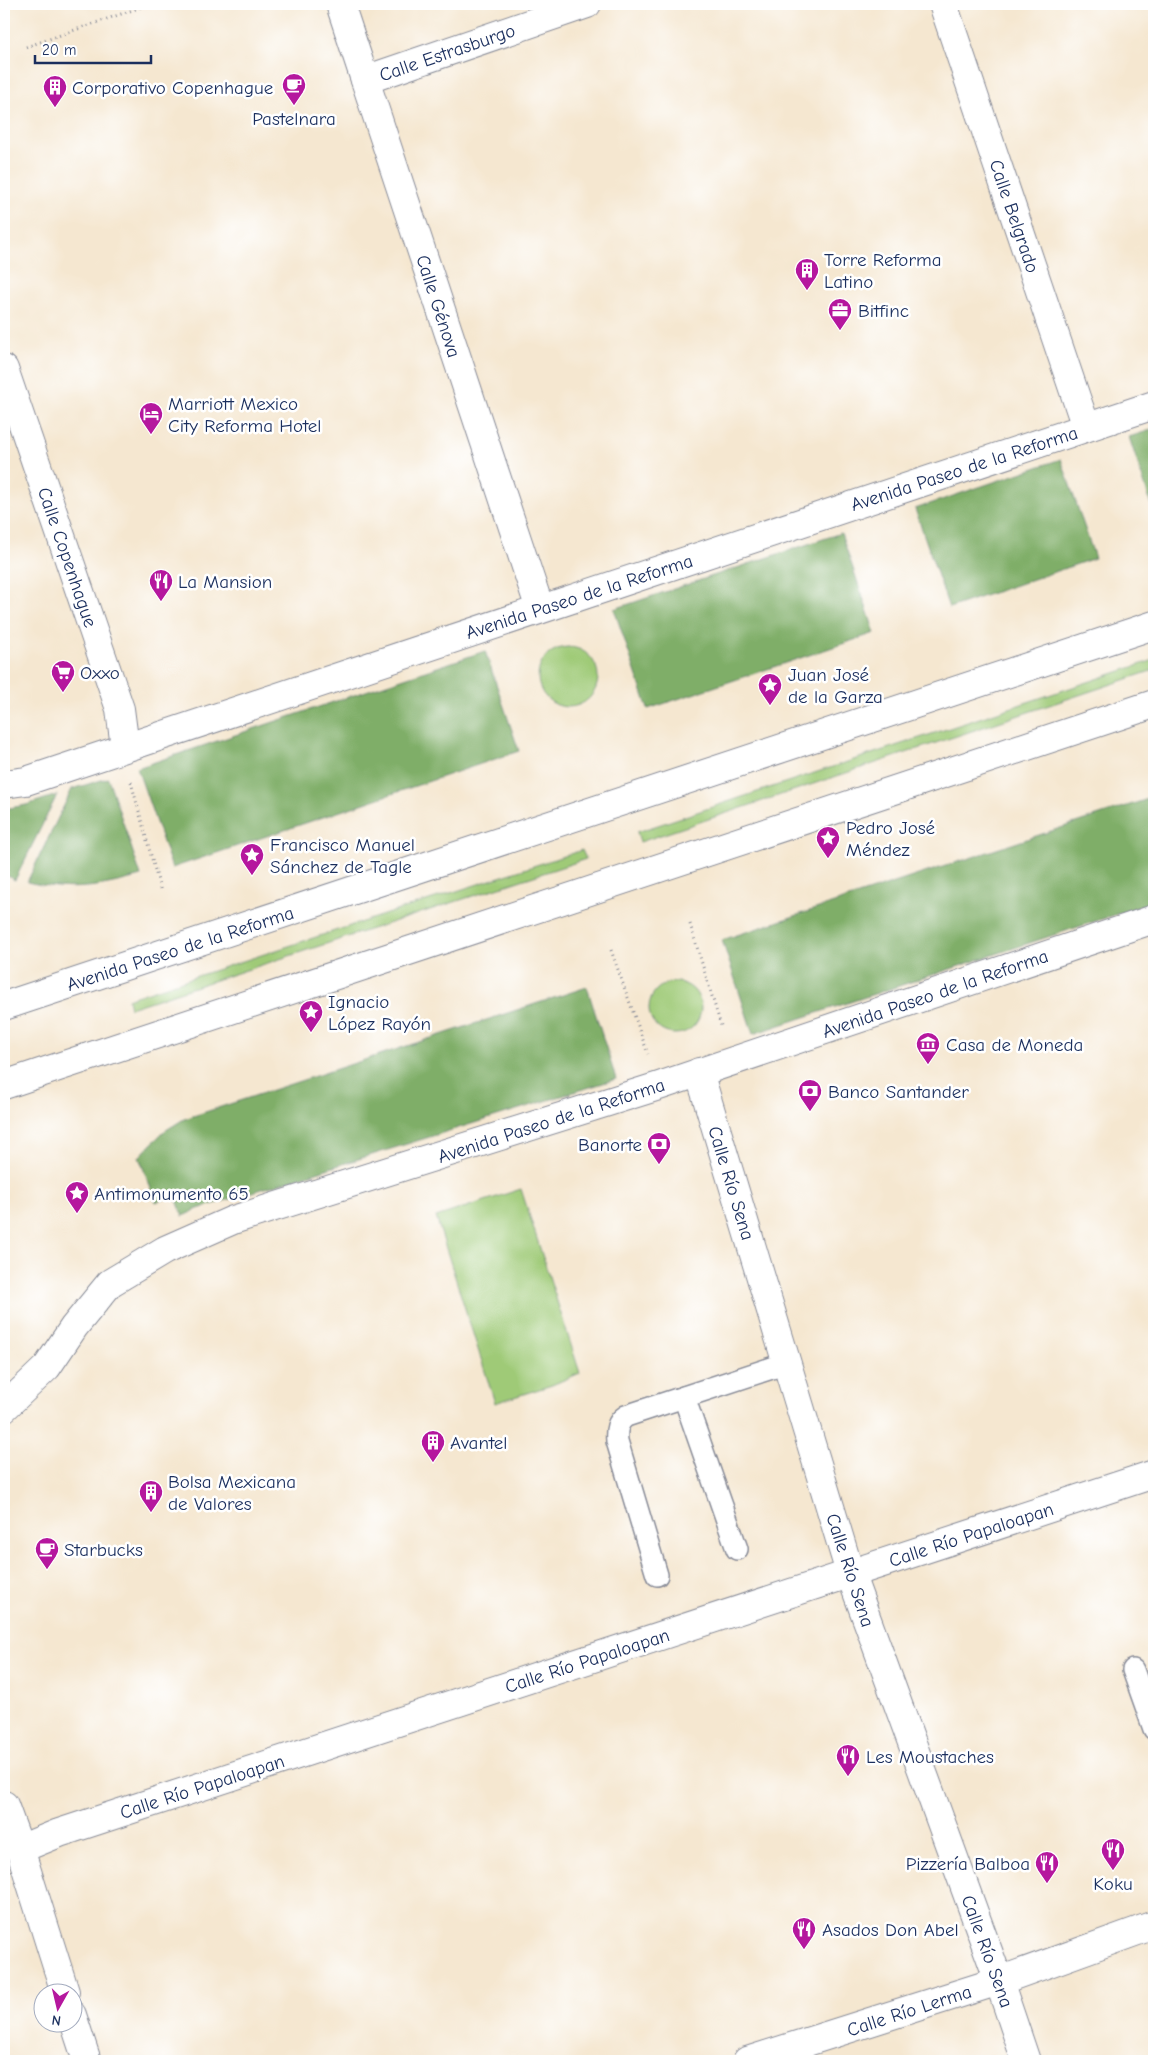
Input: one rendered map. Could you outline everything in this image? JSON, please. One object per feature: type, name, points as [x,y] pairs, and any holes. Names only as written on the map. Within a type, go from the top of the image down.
[{"type":"street","name":"Calle Génova","points":[[340,4],[540,609]]},
{"type":"street","name":"Calle Estrasburgo","points":[[365,80],[587,4]]},
{"type":"street","name":"Calle Belgrado","points":[[943,4],[1086,427]]},
{"type":"street","name":"Calle Copenhague","points":[[4,369],[120,709],[126,747]]},
{"type":"street","name":"Avenida Paseo de la Reforma","points":[[4,784],[26,780],[1154,405]]},
{"type":"street","name":"Avenida Paseo de la Reforma","points":[[4,1006],[1154,625]]},
{"type":"street","points":[[4,1084],[1154,704]]},
{"type":"street","name":"Avenida Paseo de la Reforma","points":[[4,1408],[47,1367],[74,1327],[110,1283],[165,1250],[233,1220],[659,1086],[1154,920]]},
{"type":"street","name":"Calle Río Sena","points":[[699,1072],[850,1573],[999,1981],[1026,2061]]},
{"type":"street","name":"Calle Río Papaloapan","points":[[20,1849],[69,1830],[1154,1474]]},
{"type":"street","points":[[4,1805],[20,1849],[62,1982]]},
{"type":"street","name":"Calle Río Lerma","points":[[747,2061],[999,1981],[1154,1925]]},
{"type":"street","points":[[78,2032],[87,2061]]},
{"type":"lane","points":[[657,1575],[617,1441],[616,1433],[621,1420],[626,1416],[787,1363]]},
{"type":"lane","points":[[684,1397],[737,1549]]},
{"type":"lane","points":[[1134,1670],[1154,1729]]},
{"type":"path","points":[[26,47],[150,4]]},
{"type":"path","points":[[126,747],[127,770],[161,892]]},
{"type":"path","points":[[690,924],[732,1061]]},
{"type":"path","points":[[611,950],[659,1086]]},
{"type":"green space","points":[[1154,429],[1154,513],[1129,437]]},
{"type":"green space","points":[[1061,459],[1095,558],[949,608],[915,509]]},
{"type":"green space","points":[[841,533],[875,633],[648,709],[614,609]]},
{"type":"green space","points":[[562,647],[574,647],[585,652],[593,660],[598,671],[596,689],[585,702],[574,707],[562,707],[551,702],[543,694],[538,683],[538,671],[543,660],[551,652]]},
{"type":"green space","points":[[485,651],[519,751],[172,868],[137,768]]},
{"type":"green space","points":[[1154,660],[1154,670],[640,842],[637,832]]},
{"type":"green space","points":[[108,778],[141,876],[98,886],[71,888],[27,882],[72,789]]},
{"type":"green space","points":[[57,795],[15,880],[4,874],[4,809],[26,805]]},
{"type":"green space","points":[[1154,797],[1154,902],[753,1034],[722,940]]},
{"type":"green space","points":[[582,850],[586,859],[130,1008],[128,999],[133,997]]},
{"type":"green space","points":[[670,982],[680,982],[694,989],[701,1003],[701,1013],[694,1027],[680,1034],[670,1034],[660,1030],[653,1023],[649,1013],[649,1003],[653,993],[660,986]]},
{"type":"green space","points":[[587,987],[616,1079],[198,1209],[183,1216],[175,1195],[156,1202],[139,1157],[163,1132],[184,1119]]},
{"type":"green space","points":[[521,1189],[580,1373],[552,1385],[495,1403],[436,1217]]},
{"type":"place","name":"Pastelnara","points":[[294,106]]},
{"type":"place","name":"Corporativo Copenhague","points":[[55,108]]},
{"type":"place","name":"Torre Reforma Latino","points":[[807,291]]},
{"type":"place","name":"Bitfinc","points":[[840,331]]},
{"type":"place","name":"Marriott Mexico City Reforma Hotel","points":[[151,435]]},
{"type":"place","name":"La Mansion","points":[[161,602]]},
{"type":"place","name":"Oxxo","points":[[63,693]]},
{"type":"place","name":"Juan José de la Garza","points":[[770,706]]},
{"type":"place","name":"Pedro José Méndez","points":[[828,859]]},
{"type":"place","name":"Francisco Manuel Sánchez de Tagle","points":[[252,876]]},
{"type":"place","name":"Ignacio López Rayón","points":[[311,1033]]},
{"type":"place","name":"Casa de Moneda","points":[[928,1065]]},
{"type":"place","name":"Banco Santander","points":[[810,1112]]},
{"type":"place","name":"Banorte","points":[[659,1165]]},
{"type":"place","name":"Antimonumento 65","points":[[77,1214]]},
{"type":"place","name":"Avantel","points":[[433,1463]]},
{"type":"place","name":"Bolsa Mexicana de Valores","points":[[151,1513]]},
{"type":"place","name":"Starbucks","points":[[47,1570]]},
{"type":"place","name":"Les Moustaches","points":[[848,1777]]},
{"type":"place","name":"Koku","points":[[1113,1871]]},
{"type":"place","name":"Pizzería Balboa","points":[[1047,1884]]},
{"type":"place","name":"Asados Don Abel","points":[[804,1950]]}]
